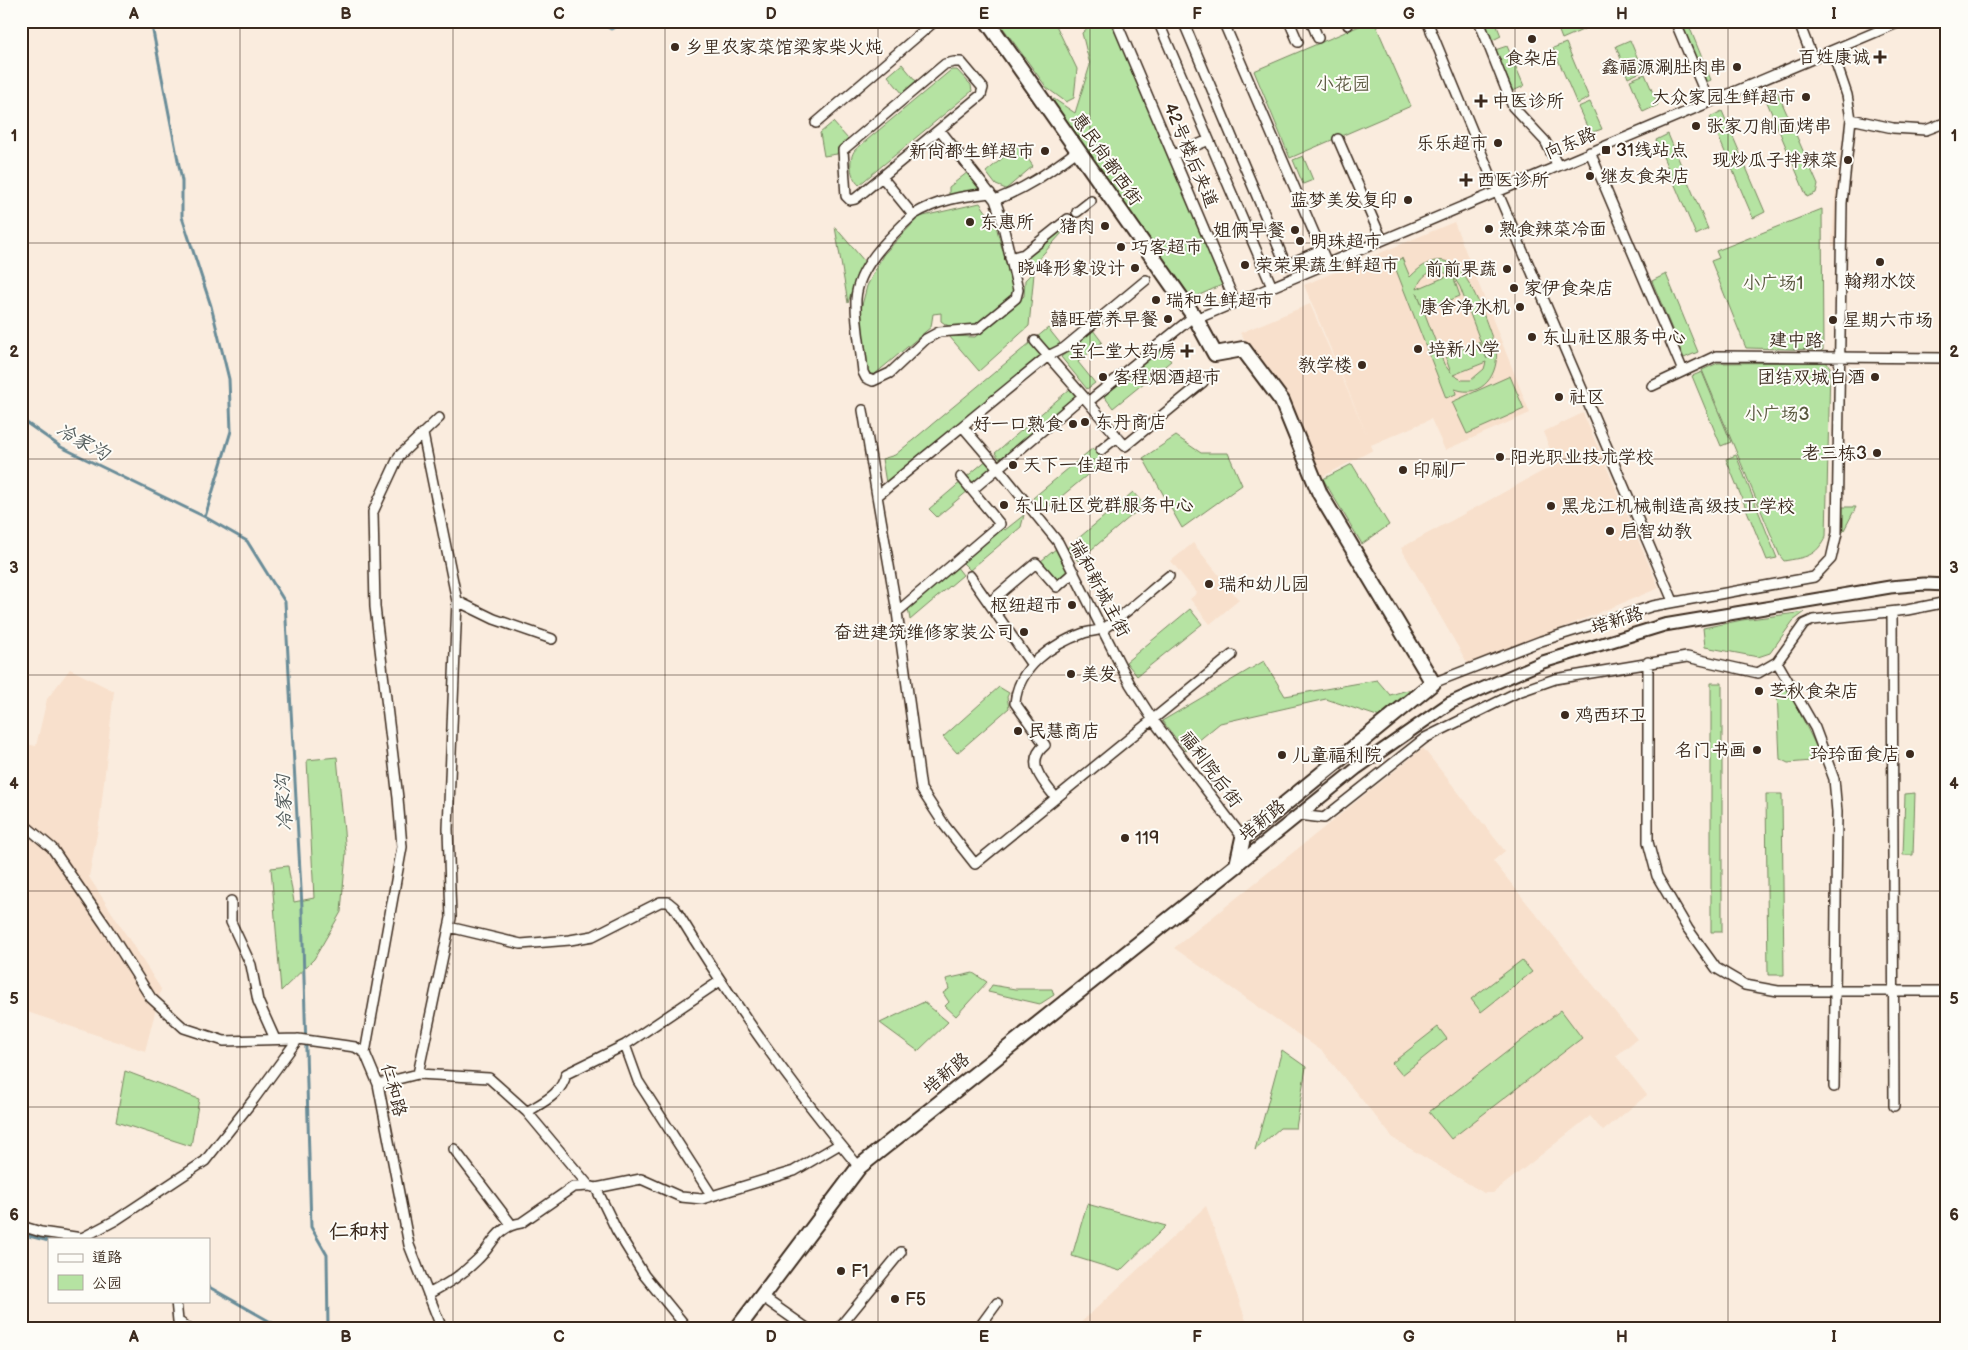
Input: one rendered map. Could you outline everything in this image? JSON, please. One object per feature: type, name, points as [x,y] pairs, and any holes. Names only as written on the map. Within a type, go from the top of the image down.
[{"type":"highway","name":"惠民尚都西街","points":[[987,21],[1195,317],[1215,354],[1243,349],[1282,401],[1320,494],[1433,683]]},
{"type":"highway","points":[[1238,865],[1242,838],[1433,683]]},
{"type":"highway","name":"培新路","points":[[737,1329],[859,1167],[1238,865]]},
{"type":"main road","name":"培新路","points":[[1238,865],[1356,768],[1450,704],[1543,662],[1664,625],[1890,587],[1924,584],[1947,585]]},
{"type":"street","points":[[816,124],[935,21]]},
{"type":"street","name":"42号楼后夹道","points":[[1116,21],[1235,302]]},
{"type":"street","points":[[1158,21],[1272,287]]},
{"type":"street","points":[[1183,21],[1286,265],[1321,250]]},
{"type":"street","points":[[1223,21],[1327,263]]},
{"type":"street","points":[[1289,21],[1298,42]]},
{"type":"street","points":[[1311,21],[1318,38]]},
{"type":"street","points":[[1427,21],[1497,192],[1674,601]]},
{"type":"street","points":[[1479,21],[1513,108],[1545,141],[1558,166]]},
{"type":"street","points":[[1676,21],[1709,102]]},
{"type":"street","points":[[1798,21],[1813,58]]},
{"type":"street","name":"向东路","points":[[1195,317],[1272,287],[1902,21]]},
{"type":"street","points":[[1433,683],[1541,641],[1674,601],[1814,577],[1831,559],[1837,534],[1842,203],[1851,119],[1847,95],[1832,50]]},
{"type":"street","points":[[961,62],[983,88],[982,95],[940,130],[855,200],[850,200],[846,196],[843,150],[945,64],[961,62]]},
{"type":"street","points":[[1851,119],[1893,128],[1926,130],[1947,122]]},
{"type":"street","points":[[940,130],[993,197],[1018,290],[1016,298],[978,329],[938,332],[926,339],[890,374],[873,381],[866,378],[863,372],[856,300],[859,284],[869,264],[892,235],[913,215],[938,203],[963,196],[993,197],[1022,190],[1042,178],[1078,151]]},
{"type":"street","points":[[1338,139],[1382,240]]},
{"type":"street","points":[[1173,156],[1209,140]]},
{"type":"street","points":[[1590,152],[1683,371]]},
{"type":"street","points":[[882,177],[913,215]]},
{"type":"street","points":[[1077,212],[1091,201]]},
{"type":"street","points":[[1010,258],[1024,254],[1068,219]]},
{"type":"street","points":[[878,496],[1048,356],[1064,348],[1146,280]]},
{"type":"street","points":[[972,490],[1085,399],[1195,317]]},
{"type":"street","points":[[1035,341],[1125,446],[1203,382]]},
{"type":"street","name":"建中路","points":[[1652,386],[1716,356],[1947,358]]},
{"type":"street","points":[[864,410],[898,612],[921,789],[945,826],[975,864],[1232,655]]},
{"type":"street","points":[[365,1053],[402,847],[398,798],[375,608],[373,512],[398,456],[439,418]]},
{"type":"street","name":"瑞和新城主街","points":[[963,427],[1058,542],[1104,628],[1130,684],[1153,720]]},
{"type":"street","points":[[418,1074],[450,927],[448,829],[457,601],[422,434]]},
{"type":"street","points":[[1101,450],[1117,436]]},
{"type":"street","points":[[898,612],[1000,524],[961,477]]},
{"type":"street","points":[[990,603],[1036,563],[1057,587],[1074,572]]},
{"type":"street","points":[[970,576],[1032,665]]},
{"type":"street","points":[[1056,798],[1038,776],[1035,766],[1035,758],[1045,745],[1015,703],[1022,678],[1032,665],[1057,645],[1084,633],[1104,628],[1169,576]]},
{"type":"street","points":[[457,601],[494,619],[552,639]]},
{"type":"street","points":[[1298,815],[1324,818],[1425,738],[1518,692],[1555,679],[1687,657],[1758,673],[1776,662],[1804,624],[1813,620],[1892,612],[1947,602]]},
{"type":"street","points":[[1892,612],[1894,1106]]},
{"type":"street","points":[[1648,662],[1648,832],[1657,876],[1688,928],[1716,968],[1745,985],[1778,991],[1947,991]]},
{"type":"street","points":[[1776,662],[1815,728],[1834,779],[1836,812],[1834,1087]]},
{"type":"street","name":"福利院后街","points":[[1153,720],[1242,838]]},
{"type":"street","name":"仁和路","points":[[21,822],[52,848],[105,925],[150,998],[184,1028],[224,1041],[303,1039],[355,1047],[365,1053],[378,1084],[409,1245],[442,1329]]},
{"type":"street","points":[[231,901],[232,922],[251,965],[258,1001],[275,1040]]},
{"type":"street","points":[[450,927],[521,944],[570,940],[593,936],[660,902],[668,902],[674,907],[720,981],[859,1167]]},
{"type":"street","points":[[527,1112],[553,1096],[564,1084],[566,1074],[625,1045],[720,981]]},
{"type":"street","points":[[21,1226],[54,1236],[82,1238],[116,1220],[205,1161],[303,1039]]},
{"type":"street","points":[[625,1045],[638,1081],[712,1196]]},
{"type":"street","points":[[378,1084],[418,1074],[489,1078],[527,1112],[593,1187],[616,1231],[644,1275],[688,1329]]},
{"type":"street","points":[[428,1294],[455,1281],[480,1258],[490,1241],[511,1224],[521,1223],[573,1187],[593,1187],[641,1179],[681,1197],[702,1199],[794,1171],[840,1144]]},
{"type":"street","points":[[454,1149],[511,1224]]},
{"type":"street","points":[[838,1329],[901,1252]]},
{"type":"street","points":[[761,1296],[808,1329]]},
{"type":"street","points":[[176,1302],[178,1320],[189,1329]]},
{"type":"street","points":[[978,1329],[997,1304]]},
{"type":"shaded area","points":[[1842,143],[1853,143],[1845,211],[1845,245],[1832,246],[1835,195]]},
{"type":"shaded area","name":"培新小学","points":[[1454,222],[1530,413],[1445,450],[1431,419],[1371,445],[1373,450],[1318,479],[1287,399],[1240,333],[1310,304],[1368,438],[1304,285]]},
{"type":"shaded area","name":"黑龙江机械制造高级技工学校","points":[[1583,413],[1659,588],[1469,666],[1401,548],[1556,464],[1543,432]]},
{"type":"shaded area","points":[[1193,543],[1239,600],[1210,624],[1190,599],[1197,593],[1171,561]]},
{"type":"shaded area","points":[[70,669],[114,691],[100,818],[89,877],[161,989],[145,1051],[21,1010],[21,743],[36,746],[47,699]]},
{"type":"shaded area","points":[[1423,748],[1505,851],[1493,861],[1637,1039],[1616,1056],[1647,1095],[1603,1131],[1590,1116],[1493,1193],[1484,1193],[1394,1139],[1322,1051],[1174,948]]},
{"type":"shaded area","points":[[1206,1206],[1249,1329],[1074,1329]]},
{"type":"green space","points":[[998,21],[1054,21],[1077,69],[1074,98],[1066,102],[1047,88]]},
{"type":"green space","points":[[1095,21],[1114,21],[1224,284],[1195,297],[1188,296],[1052,100],[1054,99],[1075,113],[1090,65],[1082,33]]},
{"type":"green space","name":"小花园","points":[[1374,21],[1411,106],[1290,158],[1254,71]]},
{"type":"green space","points":[[1483,21],[1495,21],[1501,36],[1491,41]]},
{"type":"green space","points":[[1555,21],[1603,21],[1562,39]]},
{"type":"green space","points":[[1678,21],[1687,21],[1711,80],[1704,83]]},
{"type":"green space","points":[[1630,40],[1643,71],[1628,78],[1616,46]]},
{"type":"green space","points":[[1566,43],[1589,98],[1577,104],[1553,48]]},
{"type":"green space","points":[[1507,46],[1524,86],[1513,91],[1495,50]]},
{"type":"green space","points":[[902,64],[916,81],[902,93],[888,76]]},
{"type":"green space","points":[[951,70],[957,70],[971,85],[972,91],[859,185],[851,168],[851,158],[855,150]]},
{"type":"green space","points":[[1645,74],[1658,105],[1643,112],[1630,80]]},
{"type":"green space","points":[[1776,89],[1818,185],[1816,193],[1807,197],[1764,95]]},
{"type":"green space","points":[[1590,102],[1602,129],[1590,133],[1578,107]]},
{"type":"green space","points":[[1722,111],[1765,212],[1753,218],[1710,117]]},
{"type":"green space","points":[[833,122],[848,139],[839,147],[837,154],[824,156],[820,133]]},
{"type":"green space","points":[[1668,134],[1708,229],[1696,235],[1656,140]]},
{"type":"green space","points":[[1018,145],[1033,166],[1006,189],[996,185],[986,172]]},
{"type":"green space","points":[[1303,156],[1313,180],[1303,184],[1293,160]]},
{"type":"green space","points":[[968,172],[982,190],[949,196],[949,187]]},
{"type":"green space","points":[[980,203],[996,226],[1014,292],[1013,296],[988,317],[970,327],[960,329],[951,327],[941,321],[941,313],[933,314],[931,327],[875,374],[869,374],[866,370],[860,313],[867,286],[883,255],[919,217]]},
{"type":"green space","name":"小广场1","points":[[1822,209],[1823,350],[1746,348],[1711,261],[1719,258],[1716,251]]},
{"type":"green space","points":[[1070,224],[1035,263],[1029,326],[979,371],[949,336],[975,337],[1024,296],[1025,280],[1031,274],[1029,257]]},
{"type":"green space","points":[[835,227],[865,262],[857,274],[848,303]]},
{"type":"green space","points":[[1402,258],[1410,277],[1428,263],[1443,261],[1456,267],[1466,279],[1476,296],[1496,348],[1495,367],[1492,375],[1481,387],[1465,391],[1455,389],[1456,394],[1446,398],[1393,262]],"holes":[[[1437,270],[1450,275],[1417,289],[1424,276]],[[1453,276],[1460,287],[1487,359],[1479,342],[1445,356],[1451,373],[1444,364],[1417,293],[1425,311],[1460,296]],[[1486,362],[1484,369],[1471,380],[1462,380],[1453,375]]]},
{"type":"green space","points":[[1666,274],[1698,352],[1684,358],[1652,281]]},
{"type":"green space","points":[[1048,328],[1060,343],[886,483],[882,459],[895,455]]},
{"type":"green space","points":[[1093,330],[1102,342],[1078,362],[1095,383],[1087,389],[1061,357]]},
{"type":"green space","points":[[1161,349],[1171,361],[1113,408],[1103,395]]},
{"type":"green space","name":"小广场3","points":[[1826,362],[1830,367],[1826,536],[1818,548],[1810,555],[1784,561],[1780,556],[1702,370],[1718,363]]},
{"type":"green space","points":[[1702,372],[1731,442],[1721,446],[1692,376]]},
{"type":"green space","points":[[1510,376],[1524,409],[1467,434],[1452,402]]},
{"type":"green space","points":[[1070,389],[1076,397],[1001,461],[995,453]]},
{"type":"green space","points":[[1176,436],[1201,453],[1228,453],[1242,485],[1182,528],[1143,458]]},
{"type":"green space","points":[[1093,448],[1104,461],[1044,511],[1033,498]]},
{"type":"green space","points":[[1736,455],[1777,558],[1767,560],[1726,459]]},
{"type":"green space","points":[[988,459],[994,467],[972,486],[965,478]]},
{"type":"green space","points":[[1352,464],[1389,525],[1362,544],[1323,479]]},
{"type":"green space","points":[[962,481],[969,490],[937,517],[929,509]]},
{"type":"green space","points":[[1133,492],[1144,505],[1078,561],[1067,548]]},
{"type":"green space","points":[[1843,507],[1856,507],[1843,532]]},
{"type":"green space","points":[[1024,515],[1021,527],[970,570],[961,561],[1002,526],[1005,530]]},
{"type":"green space","points":[[1057,548],[1069,570],[1057,580],[1041,561]]},
{"type":"green space","points":[[956,566],[963,575],[910,620],[908,608]]},
{"type":"green space","points":[[1190,609],[1202,624],[1137,676],[1126,662]]},
{"type":"green space","points":[[1805,612],[1793,621],[1770,653],[1758,657],[1705,647],[1703,628],[1742,620]]},
{"type":"green space","points":[[1264,661],[1285,696],[1377,680],[1390,695],[1415,688],[1416,692],[1380,717],[1326,699],[1220,723],[1186,751],[1162,721]]},
{"type":"green space","points":[[1711,683],[1722,683],[1722,932],[1711,932]]},
{"type":"green space","points":[[999,687],[1009,693],[1007,697],[1009,708],[957,753],[943,737]]},
{"type":"green space","points":[[1785,688],[1789,691],[1819,752],[1812,761],[1788,763],[1780,759],[1777,692]]},
{"type":"green space","points":[[337,757],[346,853],[341,912],[314,959],[281,991],[271,868],[288,866],[294,902],[314,898],[307,760]]},
{"type":"green space","points":[[1915,793],[1913,855],[1903,855],[1905,794]]},
{"type":"green space","points":[[1766,794],[1782,794],[1784,975],[1768,975]]},
{"type":"green space","points":[[1522,960],[1532,972],[1481,1012],[1471,999]]},
{"type":"green space","points":[[973,973],[987,982],[956,1016],[945,1006],[949,1002],[943,993],[949,989],[946,979]]},
{"type":"green space","points":[[992,985],[1015,989],[1052,989],[1054,995],[1040,1004],[988,992]]},
{"type":"green space","points":[[924,1002],[948,1022],[918,1051],[880,1023]]},
{"type":"green space","points":[[1561,1010],[1582,1038],[1451,1139],[1429,1112]]},
{"type":"green space","points":[[1438,1027],[1447,1039],[1402,1075],[1392,1063]]},
{"type":"green space","points":[[1282,1050],[1306,1067],[1296,1128],[1280,1128],[1255,1150]]},
{"type":"green space","points":[[125,1071],[199,1099],[191,1146],[116,1122]]},
{"type":"green space","points":[[1087,1204],[1166,1226],[1120,1271],[1072,1256]]},
{"type":"water","points":[[595,21],[618,21],[615,28],[611,30]]},
{"type":"waterway","points":[[64,21],[100,21]]},
{"type":"waterway","points":[[151,21],[182,181],[182,217],[211,306],[229,379],[231,431],[205,517]]},
{"type":"waterway","name":"冷家沟","points":[[21,419],[61,447],[205,517],[247,541],[285,602],[302,907],[311,1227],[327,1255],[328,1329]]},
{"type":"waterway","points":[[21,1234],[48,1241]]},
{"type":"waterway","points":[[210,1288],[283,1329]]},
{"type":"place","name":"食杂店","points":[[1532,39]]},
{"type":"place","name":"乡里农家菜馆梁家柴火炖","points":[[675,47]]},
{"type":"place","name":"百姓康诚","points":[[1880,57]]},
{"type":"place","name":"鑫福源涮肚肉串","points":[[1737,67]]},
{"type":"place","name":"大众家园生鲜超市","points":[[1806,97]]},
{"type":"place","name":"中医诊所","points":[[1481,101]]},
{"type":"place","name":"张家刀削面烤串","points":[[1696,126]]},
{"type":"place","name":"乐乐超市","points":[[1498,143]]},
{"type":"place","name":"31线站点","points":[[1606,150]]},
{"type":"place","name":"新尚都生鲜超市","points":[[1045,151]]},
{"type":"place","name":"现炒瓜子拌辣菜","points":[[1848,160]]},
{"type":"place","name":"继友食杂店","points":[[1590,176]]},
{"type":"place","name":"西医诊所","points":[[1466,180]]},
{"type":"place","name":"蓝梦美发复印","points":[[1408,200]]},
{"type":"place","name":"东惠所","points":[[970,222]]},
{"type":"place","name":"猪肉","points":[[1105,226]]},
{"type":"place","name":"熟食辣菜冷面","points":[[1489,229]]},
{"type":"place","name":"姐俩早餐","points":[[1295,230]]},
{"type":"place","name":"明珠超市","points":[[1300,241]]},
{"type":"place","name":"巧客超市","points":[[1121,247]]},
{"type":"place","name":"翰翔水饺","points":[[1880,262]]},
{"type":"place","name":"荣荣果蔬生鲜超市","points":[[1245,265]]},
{"type":"place","name":"晓峰形象设计","points":[[1135,268]]},
{"type":"place","name":"前前果蔬","points":[[1507,269]]},
{"type":"place","name":"家伊食杂店","points":[[1514,288]]},
{"type":"place","name":"瑞和生鲜超市","points":[[1156,300]]},
{"type":"place","name":"康舍净水机","points":[[1520,307]]},
{"type":"place","name":"囍旺营养早餐","points":[[1168,319]]},
{"type":"place","name":"星期六市场","points":[[1833,320]]},
{"type":"place","name":"东山社区服务中心","points":[[1532,337]]},
{"type":"place","name":"培新小学","points":[[1418,349]]},
{"type":"place","name":"宝仁堂大药房","points":[[1187,351]]},
{"type":"place","name":"教学楼","points":[[1362,365]]},
{"type":"place","name":"客程烟酒超市","points":[[1103,377]]},
{"type":"place","name":"团结双城白酒","points":[[1875,377]]},
{"type":"place","name":"社区","points":[[1559,397]]},
{"type":"place","name":"东丹商店","points":[[1085,422]]},
{"type":"place","name":"好一口熟食","points":[[1073,424]]},
{"type":"place","name":"老三栋3","points":[[1877,453]]},
{"type":"place","name":"阳光职业技术学校","points":[[1500,457]]},
{"type":"place","name":"天下一佳超市","points":[[1013,465]]},
{"type":"place","name":"印刷厂","points":[[1403,470]]},
{"type":"place","name":"东山社区党群服务中心","points":[[1004,505]]},
{"type":"place","name":"黑龙江机械制造高级技工学校","points":[[1551,506]]},
{"type":"place","name":"启智幼教","points":[[1610,531]]},
{"type":"place","name":"瑞和幼儿园","points":[[1209,584]]},
{"type":"place","name":"枢纽超市","points":[[1072,605]]},
{"type":"place","name":"奋进建筑维修家装公司","points":[[1024,632]]},
{"type":"place","name":"美发","points":[[1071,674]]},
{"type":"place","name":"芝秋食杂店","points":[[1759,691]]},
{"type":"place","name":"鸡西环卫","points":[[1565,715]]},
{"type":"place","name":"民慧商店","points":[[1018,731]]},
{"type":"place","name":"名门书画","points":[[1757,750]]},
{"type":"place","name":"玲玲面食店","points":[[1910,754]]},
{"type":"place","name":"儿童福利院","points":[[1282,755]]},
{"type":"place","name":"119","points":[[1125,838]]},
{"type":"place","name":"F1","points":[[841,1271]]},
{"type":"place","name":"F5","points":[[895,1299]]},
{"type":"district","name":"仁和村","points":[[359,1231]]}]
